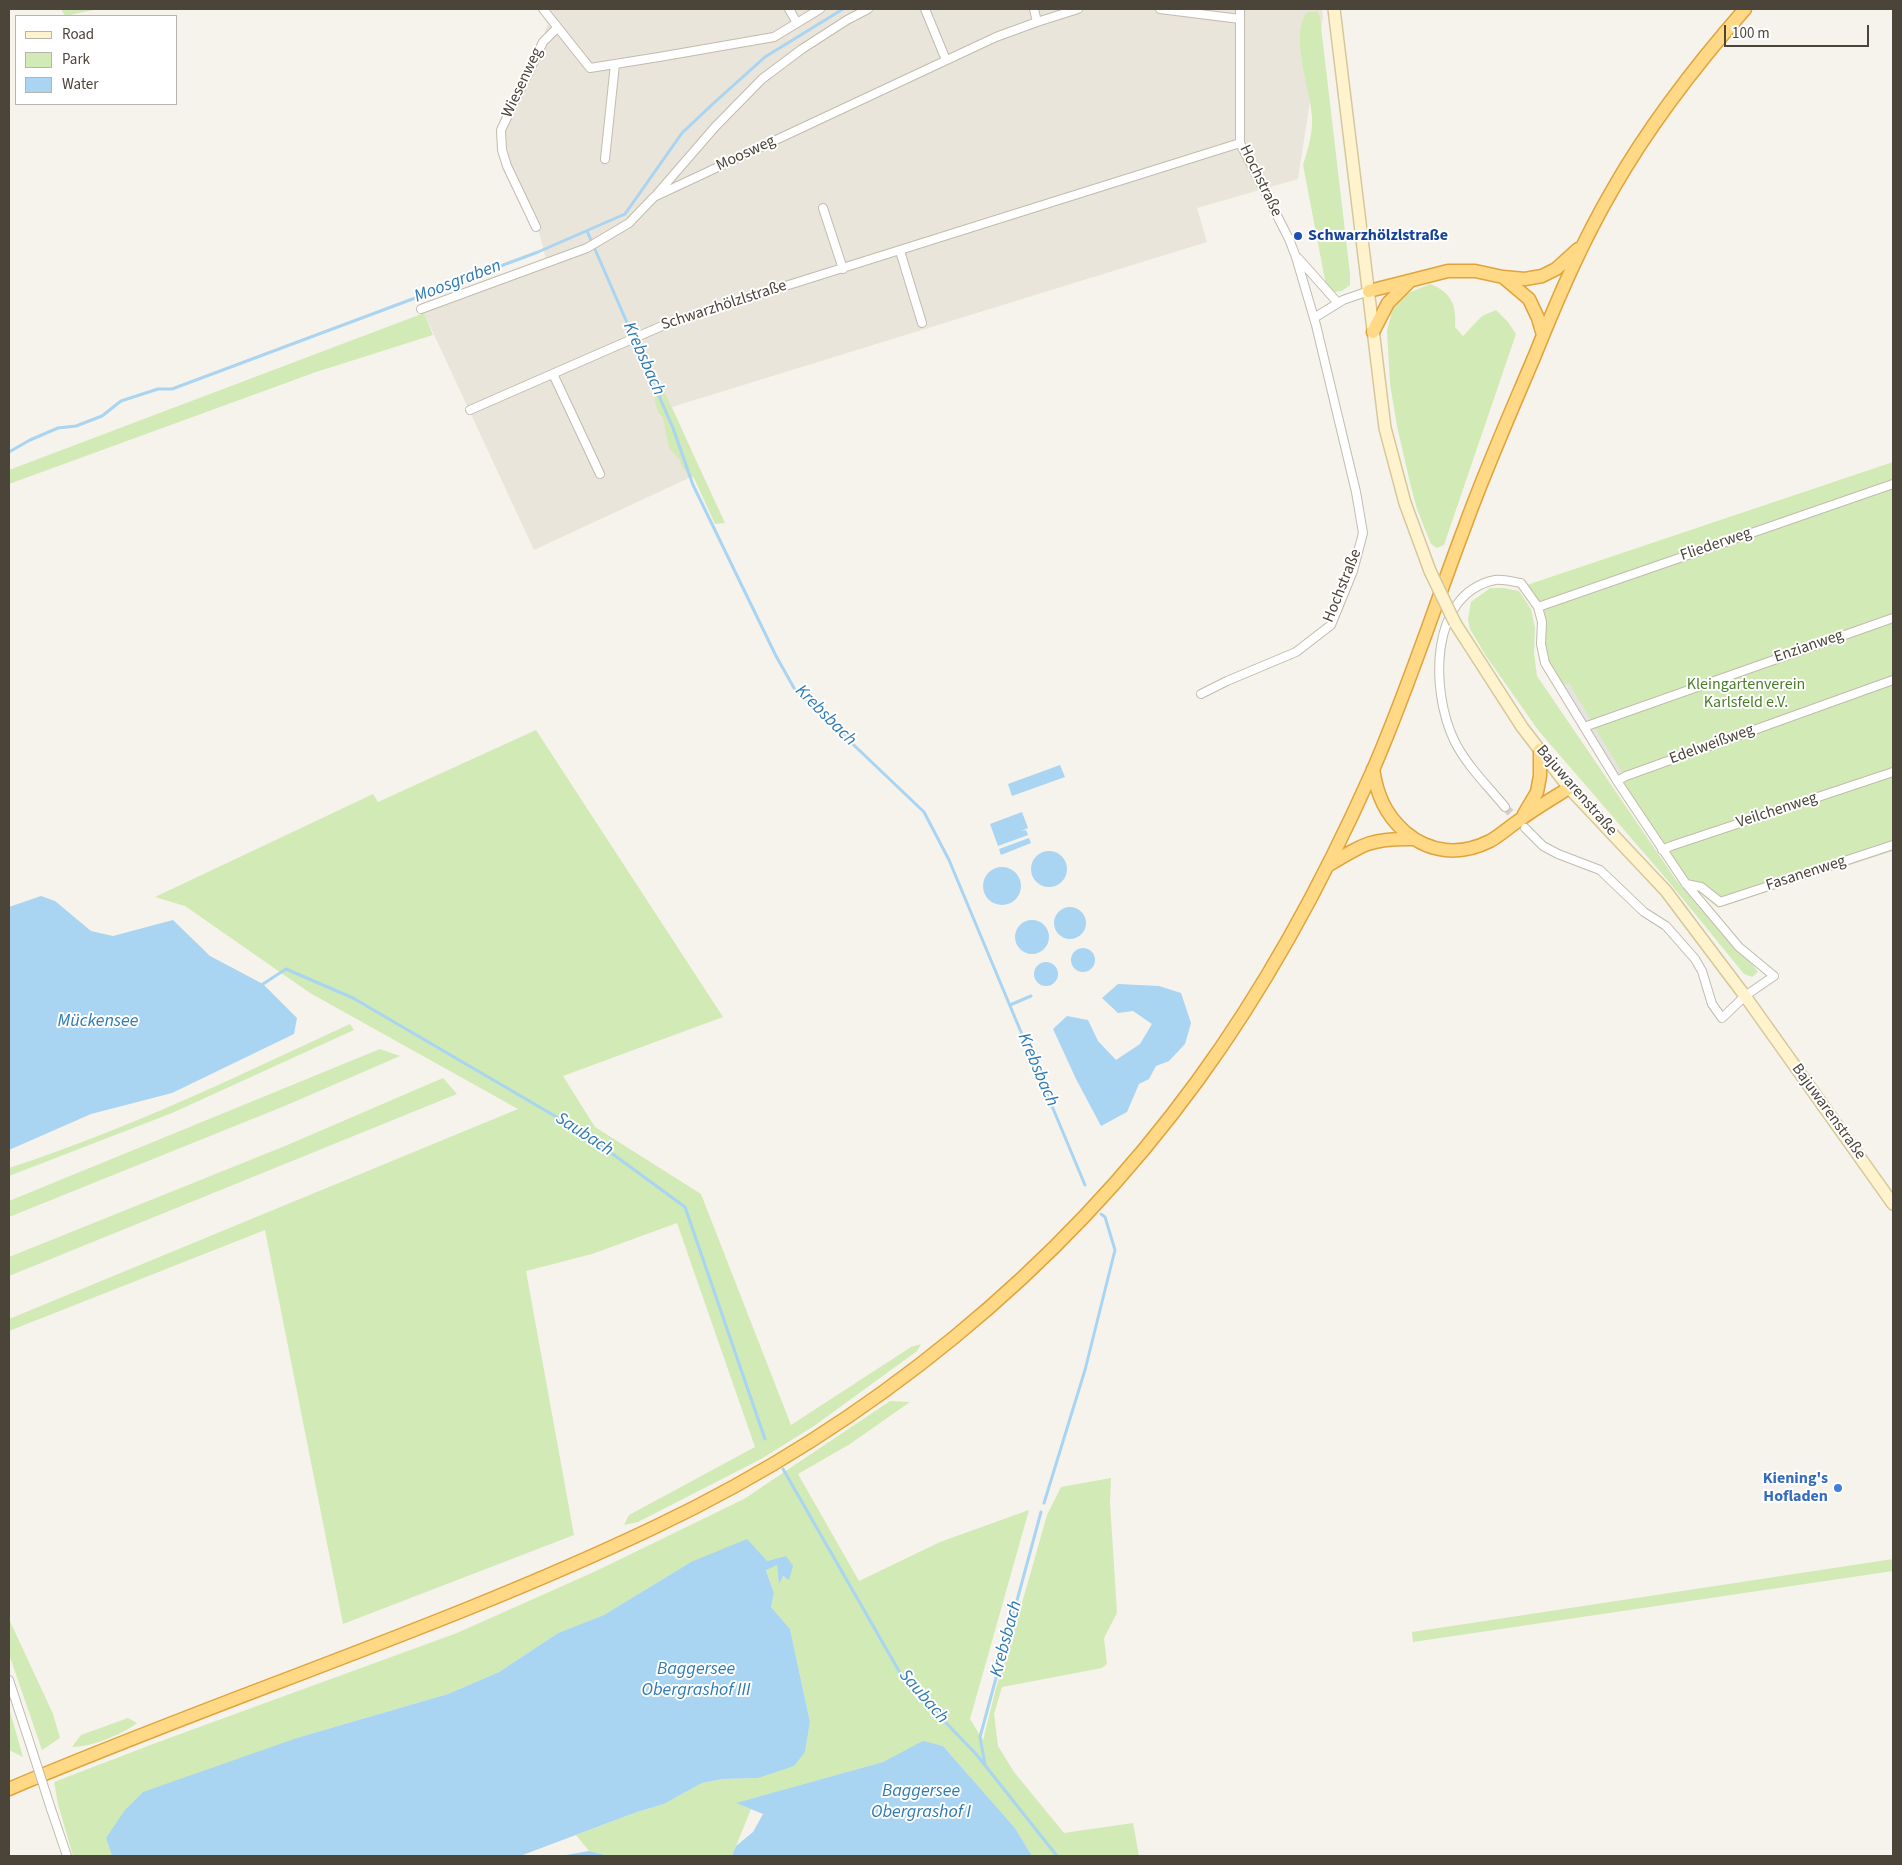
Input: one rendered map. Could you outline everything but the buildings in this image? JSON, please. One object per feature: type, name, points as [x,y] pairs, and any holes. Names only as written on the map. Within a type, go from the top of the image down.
[{"type":"highway","points":[[9,1789],[159,1727],[449,1615],[577,1563],[661,1524],[741,1482],[824,1432],[878,1395],[955,1336],[1018,1282],[1093,1206],[1132,1163],[1192,1088],[1232,1032],[1274,966],[1329,864],[1373,769],[1403,695],[1468,518],[1569,272],[1615,184],[1656,120],[1745,9]]},
{"type":"highway","points":[[1368,291],[1448,271],[1475,271],[1503,277],[1525,279],[1542,276],[1556,269],[1583,244]]},
{"type":"highway","points":[[1503,277],[1529,299],[1538,318],[1543,335]]},
{"type":"highway","points":[[1373,332],[1388,303],[1410,281]]},
{"type":"highway","points":[[1523,823],[1537,792],[1540,776],[1540,750]]},
{"type":"highway","points":[[1373,769],[1376,788],[1381,802],[1398,825],[1413,839],[1429,848],[1462,851],[1491,840],[1523,823],[1569,788]]},
{"type":"highway","points":[[1329,864],[1360,846],[1373,841],[1413,839]]},
{"type":"main road","name":"Bajuwarenstraße","points":[[1334,9],[1386,428],[1405,503],[1430,570],[1455,623],[1522,727],[1569,788],[1666,891],[1893,1204]]},
{"type":"street","name":"Wiesenweg","points":[[543,9],[590,68],[774,37],[820,9]]},
{"type":"street","points":[[789,9],[797,22]]},
{"type":"street","points":[[654,197],[715,126],[762,79],[809,44],[868,9]]},
{"type":"street","points":[[925,9],[946,60]]},
{"type":"street","points":[[1034,9],[1037,22]]},
{"type":"street","name":"Moosweg","points":[[421,309],[589,247],[629,223],[654,197],[996,37],[1078,9]]},
{"type":"street","points":[[1160,9],[1240,19]]},
{"type":"street","name":"Hochstraße","points":[[1201,694],[1296,652],[1331,625],[1353,571],[1363,534],[1356,492],[1314,318],[1296,257],[1289,239],[1240,143],[1240,9]]},
{"type":"street","name":"Wiesenweg","points":[[536,227],[507,166],[502,150],[501,130],[543,42],[557,28]]},
{"type":"street","points":[[605,159],[615,64]]},
{"type":"street","name":"Schwarzhölzlstraße","points":[[470,410],[671,322],[1240,143]]},
{"type":"street","points":[[676,171],[686,183]]},
{"type":"street","points":[[823,208],[843,269]]},
{"type":"street","points":[[900,251],[922,323]]},
{"type":"street","points":[[1296,257],[1338,303]]},
{"type":"street","points":[[1314,318],[1338,303],[1368,291]]},
{"type":"street","points":[[553,374],[600,474]]},
{"type":"street","name":"Fliederweg","points":[[1538,607],[1893,484]]},
{"type":"street","points":[[1505,807],[1468,762],[1454,740],[1444,711],[1439,674],[1441,640],[1455,606],[1476,587],[1490,582],[1496,580],[1522,584],[1538,607]]},
{"type":"street","name":"Bajuwarenstraße","points":[[1538,607],[1542,622],[1541,644],[1546,663],[1616,781],[1686,884],[1739,947],[1774,976],[1744,996]]},
{"type":"street","name":"Enzianweg","points":[[1584,727],[1893,618]]},
{"type":"street","name":"Edelweißweg","points":[[1616,781],[1893,680]]},
{"type":"street","name":"Veilchenweg","points":[[1662,850],[1893,772]]},
{"type":"street","points":[[1523,823],[1543,846],[1558,854],[1600,870],[1644,912],[1666,926],[1695,959],[1702,971],[1712,1004],[1722,1018],[1744,996]]},
{"type":"street","name":"Fasanenweg","points":[[1686,884],[1701,887],[1720,902],[1893,846]]},
{"type":"street","points":[[9,1680],[67,1856]]},
{"type":"shaded area","points":[[538,9],[1322,9],[1323,17],[1298,179],[1197,208],[1207,242],[672,407],[691,449],[691,477],[534,550],[424,313],[548,267],[538,228],[511,167],[504,135],[548,24]]},
{"type":"shaded area","points":[[1569,683],[1623,774],[1617,777],[1561,686]]},
{"type":"green space","points":[[61,9],[98,9],[70,15],[64,15]]},
{"type":"green space","points":[[1317,11],[1320,18],[1350,274],[1350,285],[1342,291],[1333,292],[1326,285],[1303,165],[1311,135],[1312,116],[1302,63],[1300,35],[1306,13]]},
{"type":"green space","points":[[1430,284],[1448,295],[1454,306],[1455,327],[1463,336],[1482,316],[1496,310],[1508,322],[1516,334],[1444,545],[1437,548],[1431,544],[1417,509],[1410,483],[1390,384],[1387,331],[1393,307],[1406,294]]},
{"type":"green space","points":[[424,313],[433,335],[316,372],[9,484],[9,470]]},
{"type":"green space","points":[[659,385],[664,391],[725,523],[715,524],[694,478],[683,469],[679,459],[669,448],[663,418],[658,412],[654,398],[657,396]]},
{"type":"green space","points":[[1893,462],[1893,480],[1538,602],[1527,585]]},
{"type":"green space","name":"Kleingartenverein Karlsfeld e.V.","points":[[1893,488],[1893,851],[1718,908],[1685,880],[1617,777],[1594,726],[1569,684],[1561,686],[1548,661],[1544,643],[1542,611],[1548,607]]},
{"type":"green space","points":[[1490,588],[1519,591],[1531,609],[1535,628],[1534,653],[1537,676],[1676,880],[1734,948],[1758,972],[1752,977],[1744,974],[1669,882],[1538,730],[1486,656],[1470,629],[1468,619],[1471,602]]},
{"type":"green space","points":[[536,730],[723,1017],[563,1076],[595,1127],[701,1194],[791,1425],[911,1347],[921,1344],[917,1351],[814,1426],[761,1459],[638,1522],[624,1525],[629,1515],[755,1447],[677,1223],[592,1254],[526,1271],[574,1535],[343,1624],[265,1230],[9,1331],[9,1319],[518,1109],[310,993],[185,906],[155,897],[373,794],[378,802]]},
{"type":"green space","points":[[350,1024],[354,1030],[172,1113],[9,1176],[9,1168],[96,1137],[139,1119]]},
{"type":"green space","points":[[380,1049],[400,1056],[287,1105],[9,1217],[9,1201]]},
{"type":"green space","points":[[443,1078],[457,1094],[9,1276],[9,1257],[285,1146]]},
{"type":"green space","points":[[890,1401],[910,1402],[850,1444],[798,1474],[859,1581],[940,1542],[1029,1510],[970,1719],[983,1740],[996,1688],[1047,1515],[1061,1487],[1111,1478],[1110,1503],[1117,1613],[1104,1638],[1107,1664],[1102,1668],[1002,1687],[994,1714],[998,1746],[1014,1772],[1064,1833],[1133,1823],[1139,1856],[1032,1856],[1015,1828],[943,1746],[923,1742],[883,1762],[737,1803],[751,1809],[732,1856],[609,1856],[589,1851],[576,1835],[664,1804],[702,1783],[723,1779],[758,1778],[805,1752],[810,1722],[790,1629],[771,1607],[774,1593],[766,1569],[777,1565],[779,1582],[782,1576],[789,1579],[786,1556],[767,1561],[691,1562],[604,1615],[558,1633],[499,1672],[448,1694],[300,1737],[106,1838],[112,1856],[73,1856],[58,1804],[54,1782],[457,1633],[596,1571],[744,1499]]},
{"type":"green space","points":[[1893,1559],[1893,1571],[1413,1642],[1412,1632]]},
{"type":"green space","points":[[9,1619],[53,1714],[60,1738],[42,1750],[9,1654]]},
{"type":"green space","points":[[9,1708],[23,1757],[9,1750]]},
{"type":"green space","points":[[128,1718],[137,1723],[106,1740],[72,1747],[81,1735]]},
{"type":"water","points":[[1060,765],[1065,777],[1012,796],[1008,784]]},
{"type":"water","points":[[1022,812],[1028,828],[1021,831],[1026,830],[1028,835],[998,846],[990,824]]},
{"type":"water","points":[[1029,838],[1031,843],[1001,855],[999,849]]},
{"type":"water","points":[[1049,851],[1056,852],[1062,856],[1066,862],[1066,876],[1062,882],[1056,886],[1049,887],[1042,886],[1036,882],[1032,876],[1031,869],[1032,862],[1036,856],[1042,852]]},
{"type":"water","points":[[1002,867],[1015,873],[1021,886],[1015,899],[1002,905],[989,899],[983,886],[989,873]]},
{"type":"water","name":"Mückensee","points":[[41,896],[55,901],[91,931],[113,936],[173,920],[210,956],[263,984],[297,1018],[294,1034],[172,1093],[91,1114],[9,1150],[9,907]]},
{"type":"water","points":[[1070,907],[1082,911],[1086,923],[1082,935],[1070,939],[1058,935],[1054,923],[1058,911]]},
{"type":"water","points":[[1032,920],[1044,925],[1049,937],[1044,949],[1032,954],[1020,949],[1015,937],[1020,925]]},
{"type":"water","points":[[1083,948],[1092,951],[1095,960],[1092,969],[1083,972],[1074,969],[1071,960],[1074,951]]},
{"type":"water","points":[[1046,962],[1051,963],[1057,969],[1057,979],[1051,985],[1046,986],[1041,985],[1035,979],[1034,974],[1035,969],[1041,963]]},
{"type":"water","points":[[1118,984],[1159,986],[1181,993],[1191,1023],[1185,1044],[1169,1061],[1156,1066],[1149,1079],[1139,1084],[1127,1112],[1101,1126],[1076,1079],[1053,1029],[1067,1016],[1088,1020],[1098,1041],[1116,1060],[1140,1044],[1152,1024],[1133,1011],[1118,1013],[1102,998]]},
{"type":"water","name":"Baggersee Obergrashof III","points":[[747,1539],[767,1561],[786,1556],[793,1566],[789,1580],[783,1576],[779,1584],[777,1565],[766,1570],[774,1593],[771,1607],[790,1629],[810,1722],[805,1752],[794,1766],[758,1778],[723,1779],[702,1783],[664,1804],[637,1812],[520,1856],[112,1856],[106,1838],[125,1810],[143,1792],[300,1737],[448,1694],[499,1672],[558,1633],[604,1615],[691,1562]]},
{"type":"water","name":"Baggersee Obergrashof I","points":[[923,1741],[943,1746],[1015,1828],[1032,1856],[732,1856],[736,1846],[753,1832],[763,1814],[736,1803],[883,1762]]},
{"type":"water","points":[[589,1851],[609,1856],[563,1856],[566,1855]]},
{"type":"waterway","name":"Moosgraben","points":[[9,452],[30,440],[58,428],[76,426],[102,416],[121,401],[158,389],[172,389],[538,252],[625,214],[682,133],[716,101],[765,57],[843,9]]},
{"type":"waterway","name":"Krebsbach","points":[[587,231],[673,428],[693,485],[776,656],[794,688],[924,812],[949,860],[1085,1185]]},
{"type":"waterway","name":"Saubach","points":[[263,984],[286,969],[353,998],[584,1133],[685,1207],[765,1439]]},
{"type":"waterway","points":[[1010,1005],[1031,996]]},
{"type":"waterway","name":"Krebsbach","points":[[1044,1503],[1085,1370],[1115,1250],[1105,1217],[1101,1214]]},
{"type":"waterway","name":"Saubach","points":[[783,1469],[903,1678],[976,1754],[1057,1856]]},
{"type":"waterway","name":"Krebsbach","points":[[985,1765],[980,1737],[1041,1512]]},
{"type":"tunnel","points":[[1505,807],[1520,823]]},
{"type":"place","name":"Schwarzhölzlstraße","points":[[1298,236]]},
{"type":"place","name":"Kiening's Hofladen","points":[[1838,1488]]}]
